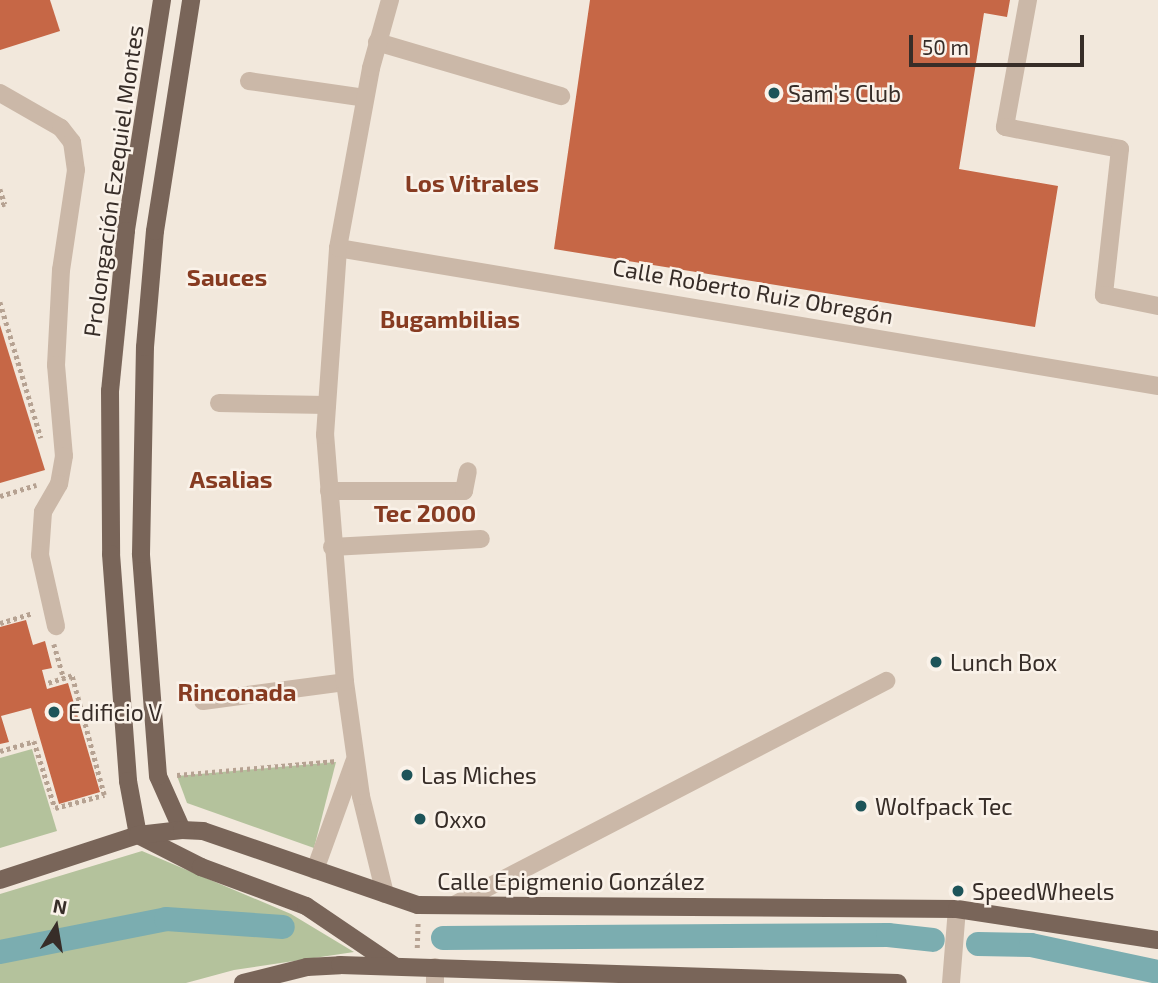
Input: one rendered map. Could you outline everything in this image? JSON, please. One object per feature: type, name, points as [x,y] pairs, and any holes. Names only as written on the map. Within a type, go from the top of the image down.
[{"type":"main road","name":"Prolongación Ezequiel Montes","points":[[138,835],[128,781],[111,554],[110,391],[126,231],[162,0]]},
{"type":"main road","points":[[182,830],[158,776],[141,554],[145,347],[155,231],[191,0]]},
{"type":"main road","name":"Calle Epigmenio González","points":[[0,880],[138,835],[182,830],[203,831],[418,905],[957,909],[1158,940]]},
{"type":"main road","points":[[138,835],[201,867],[306,906],[393,965]]},
{"type":"main road","points":[[243,983],[307,967],[393,965],[416,966],[435,975],[898,983]]},
{"type":"street","points":[[153,0],[154,52]]},
{"type":"street","points":[[385,894],[355,759],[345,682],[328,491],[327,405],[338,248],[365,98],[377,42],[390,0]]},
{"type":"street","points":[[1028,0],[1005,127],[1120,149],[1104,295],[1158,306]]},
{"type":"street","points":[[377,42],[561,96]]},
{"type":"street","points":[[249,81],[365,98]]},
{"type":"street","points":[[0,93],[61,128],[72,142],[76,170],[61,270],[56,365],[64,456],[59,484],[43,512],[40,555],[55,626]]},
{"type":"street","name":"Calle Roberto Ruiz Obregón","points":[[338,248],[1158,386]]},
{"type":"street","points":[[219,403],[327,405]]},
{"type":"street","points":[[328,491],[464,491],[468,471]]},
{"type":"street","points":[[332,547],[481,539]]},
{"type":"street","points":[[454,905],[886,681]]},
{"type":"street","points":[[203,701],[345,682]]},
{"type":"street","points":[[315,870],[355,759]]},
{"type":"street","points":[[951,983],[957,909]]},
{"type":"path","points":[[0,189],[5,204],[0,206]]},
{"type":"path","points":[[0,302],[42,442]]},
{"type":"path","points":[[0,496],[40,484]]},
{"type":"path","points":[[1,620],[44,609]]},
{"type":"path","points":[[0,751],[34,741],[55,808],[104,795],[72,676],[46,684]]},
{"type":"path","points":[[158,776],[355,759]]},
{"type":"path","points":[[416,966],[418,905]]},
{"type":"green space","points":[[32,749],[57,831],[0,848],[0,758]]},
{"type":"green space","points":[[336,762],[314,848],[187,803],[177,776]]},
{"type":"green space","points":[[142,851],[291,914],[354,952],[234,970],[186,983],[0,983],[0,894]]},
{"type":"building","points":[[0,0],[50,0],[60,31],[0,50]]},
{"type":"building","name":"Sam's Club","points":[[590,0],[1010,0],[1007,17],[984,13],[959,169],[1058,186],[1035,327],[554,249]]},
{"type":"building","points":[[0,325],[45,470],[0,483]]},
{"type":"building","name":"Edificio V","points":[[26,620],[33,645],[45,641],[52,668],[42,670],[47,689],[68,683],[100,792],[59,804],[31,708],[1,716],[9,742],[0,744],[0,627]]},
{"type":"waterway","points":[[0,952],[166,919],[283,927]]},
{"type":"waterway","points":[[443,938],[888,935],[933,940]]},
{"type":"waterway","points":[[978,944],[1031,945],[1158,972]]},
{"type":"place","name":"Sam's Club","points":[[774,93]]},
{"type":"place","name":"Lunch Box","points":[[936,662]]},
{"type":"place","name":"Edificio V","points":[[54,712]]},
{"type":"place","name":"Las Miches","points":[[407,775]]},
{"type":"place","name":"Wolfpack Tec","points":[[861,806]]},
{"type":"place","name":"Oxxo","points":[[420,819]]},
{"type":"place","name":"SpeedWheels","points":[[958,891]]},
{"type":"district","name":"Los Vitrales","points":[[472,183]]},
{"type":"district","name":"Sauces","points":[[227,277]]},
{"type":"district","name":"Bugambilias","points":[[450,319]]},
{"type":"district","name":"Asalias","points":[[231,479]]},
{"type":"district","name":"Tec 2000","points":[[425,513]]},
{"type":"district","name":"Rinconada","points":[[237,692]]}]
